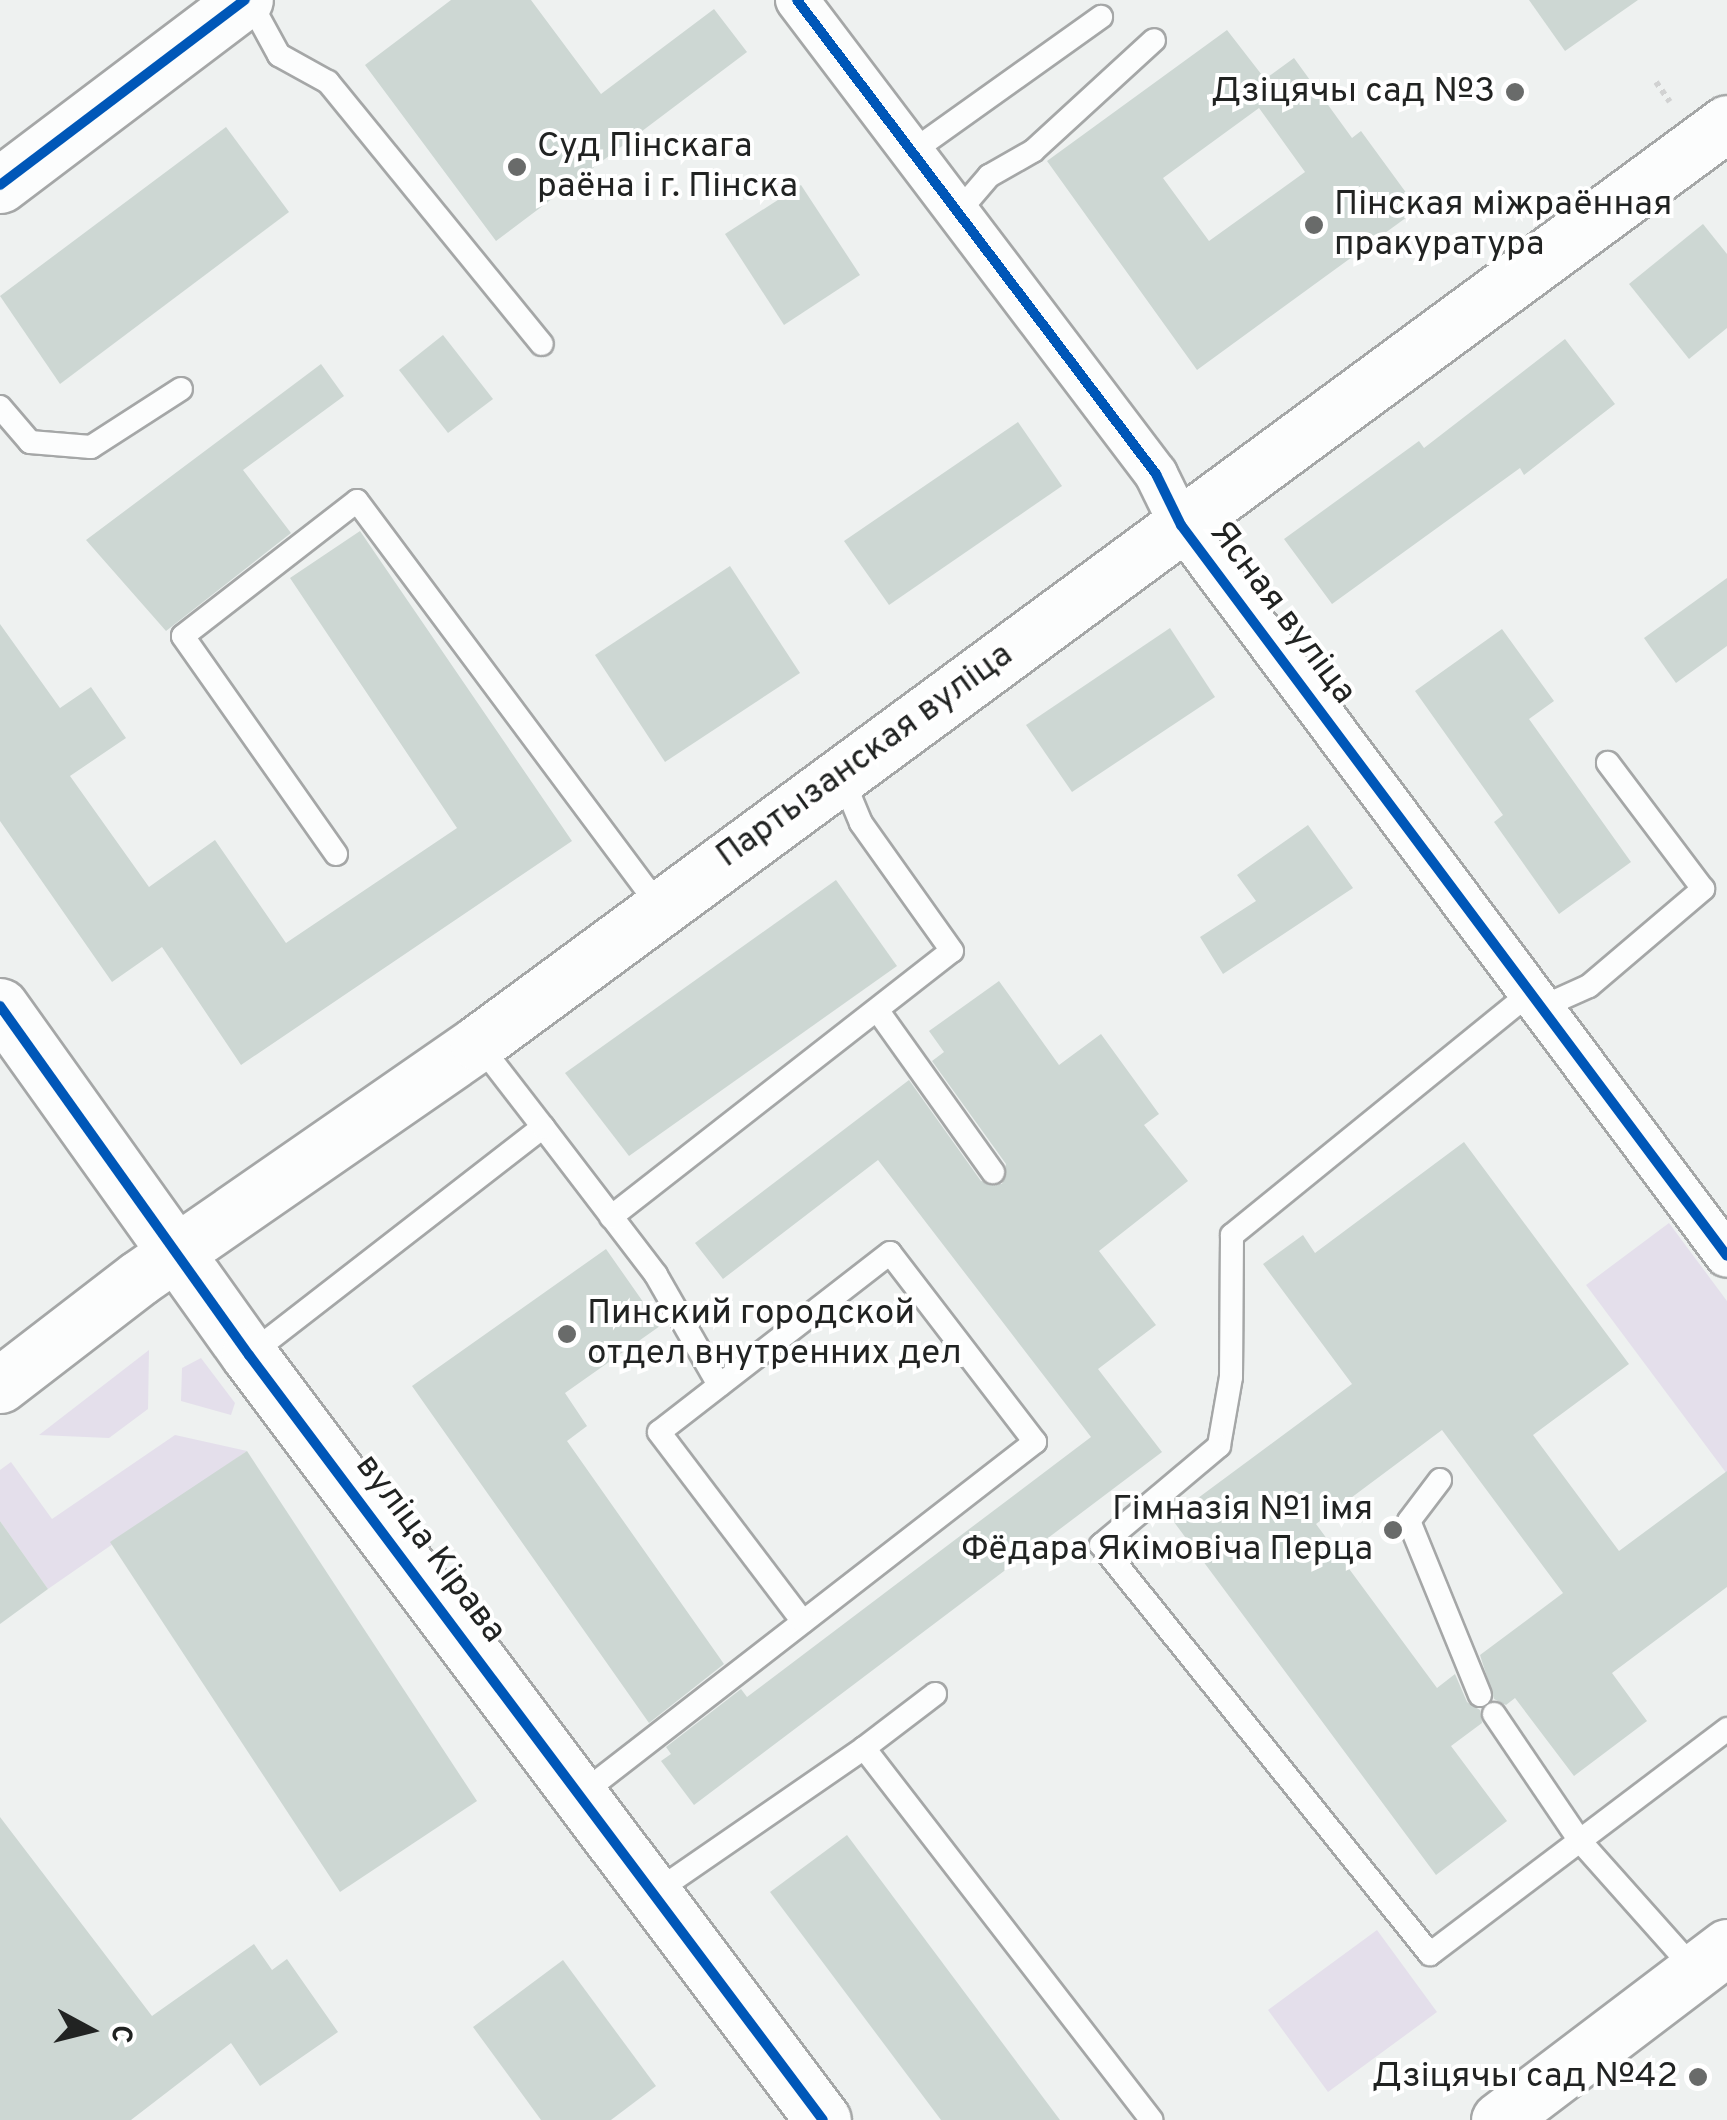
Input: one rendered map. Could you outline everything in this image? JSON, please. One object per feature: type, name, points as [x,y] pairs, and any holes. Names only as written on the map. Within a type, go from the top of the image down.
[{"type":"main road","points":[[0,184],[247,0]]},
{"type":"main road","name":"Партызанская вуліца","points":[[0,1385],[478,1043],[1727,123]]},
{"type":"main road","name":"вуліца Кірава","points":[[0,1006],[181,1254],[249,1355],[819,2119]]},
{"type":"main road","points":[[1499,2120],[1711,1959]]},
{"type":"street","name":"Ясная вуліца","points":[[798,0],[1156,474],[1181,525],[1727,1256]]},
{"type":"lane","points":[[247,0],[279,55],[328,82],[542,344]]},
{"type":"lane","points":[[913,151],[1101,18]]},
{"type":"lane","points":[[959,210],[989,176],[1033,150],[1154,40]]},
{"type":"lane","points":[[0,407],[30,442],[91,447],[181,389]]},
{"type":"lane","points":[[336,854],[183,636],[356,500],[659,906]]},
{"type":"lane","points":[[1608,763],[1703,888],[1590,986],[1535,1001],[1232,1235],[1231,1377],[1219,1446],[1101,1545],[1430,1954],[1727,1729]]},
{"type":"lane","points":[[612,1216],[952,951],[861,823],[840,775]]},
{"type":"lane","points":[[878,1011],[993,1172]]},
{"type":"lane","points":[[478,1043],[656,1275],[719,1386]]},
{"type":"lane","points":[[249,1355],[543,1128]]},
{"type":"lane","points":[[580,1795],[804,1622],[1036,1442],[890,1253],[659,1432],[804,1622]]},
{"type":"lane","points":[[1440,1480],[1409,1521],[1487,1704],[1580,1841],[1711,1959]]},
{"type":"lane","points":[[654,1893],[864,1748],[935,1694]]},
{"type":"lane","points":[[864,1748],[1150,2120]]},
{"type":"shaded area","points":[[1669,1223],[1727,1301],[1727,1474],[1586,1285]]},
{"type":"shaded area","points":[[149,1350],[148,1409],[109,1438],[39,1435]]},
{"type":"shaded area","points":[[201,1358],[235,1403],[231,1415],[181,1401],[182,1368]]},
{"type":"shaded area","points":[[175,1435],[247,1451],[48,1589],[0,1521],[0,1470],[11,1462],[52,1519]]},
{"type":"shaded area","points":[[1377,1930],[1437,2012],[1328,2092],[1268,2010]]},
{"type":"building","name":"Суд Пінскага раёна і г. Пінска","points":[[451,0],[531,0],[601,94],[714,9],[747,52],[496,241],[365,65]]},
{"type":"building","points":[[1529,0],[1638,0],[1565,51]]},
{"type":"building","name":"Пінская міжраённая пракуратура","points":[[1227,30],[1265,79],[1294,58],[1352,138],[1361,131],[1418,209],[1197,370],[1047,161]],"holes":[[[1259,108],[1305,172],[1209,241],[1163,178]]]},
{"type":"building","points":[[226,127],[289,212],[60,384],[0,296]]},
{"type":"building","points":[[801,185],[860,275],[784,325],[725,234]]},
{"type":"building","points":[[1703,224],[1727,254],[1727,328],[1689,359],[1629,284]]},
{"type":"building","points":[[443,335],[493,399],[448,433],[399,370]]},
{"type":"building","points":[[1565,339],[1615,404],[1524,475],[1520,468],[1332,604],[1284,539],[1419,441],[1424,448]]},
{"type":"building","points":[[321,364],[344,396],[243,470],[291,533],[166,631],[86,540]]},
{"type":"building","points":[[1018,422],[1062,486],[889,605],[844,541]]},
{"type":"building","points":[[360,531],[572,841],[241,1065],[162,947],[112,982],[0,821],[0,624],[60,708],[91,687],[126,738],[70,776],[149,887],[215,840],[286,943],[457,828],[290,578]]},
{"type":"building","points":[[730,566],[800,673],[665,762],[595,655]]},
{"type":"building","points":[[1727,578],[1727,646],[1676,683],[1644,638]]},
{"type":"building","points":[[1170,628],[1215,697],[1072,792],[1026,725]]},
{"type":"building","points":[[1502,629],[1554,701],[1529,719],[1631,862],[1559,914],[1494,822],[1503,815],[1415,691]]},
{"type":"building","points":[[1308,825],[1353,888],[1223,974],[1200,937],[1256,901],[1237,875]]},
{"type":"building","points":[[836,880],[897,966],[629,1156],[565,1073]]},
{"type":"building","points":[[999,981],[1059,1065],[1101,1034],[1159,1114],[1144,1125],[1188,1181],[1099,1251],[1156,1325],[1098,1369],[1162,1452],[694,1805],[661,1761],[671,1754],[666,1747],[741,1689],[747,1697],[1091,1437],[878,1160],[723,1279],[695,1243],[909,1080],[981,1181],[1002,1184],[1006,1164],[932,1061],[944,1052],[929,1031]]},
{"type":"building","points":[[1464,1142],[1629,1364],[1533,1435],[1619,1551],[1727,1471],[1727,1587],[1612,1673],[1647,1721],[1574,1776],[1515,1698],[1506,1705],[1494,1699],[1480,1655],[1563,1593],[1442,1430],[1316,1524],[1437,1688],[1455,1674],[1467,1702],[1480,1710],[1482,1723],[1451,1746],[1507,1821],[1436,1875],[1171,1518],[1352,1384],[1263,1264],[1303,1235],[1315,1253]]},
{"type":"building","points":[[606,1249],[660,1326],[565,1393],[587,1426],[567,1441],[724,1664],[649,1723],[412,1386]]},
{"type":"building","points":[[247,1451],[477,1801],[340,1892],[110,1542]]},
{"type":"building","points":[[0,1521],[48,1589],[0,1624]]},
{"type":"building","points":[[0,1817],[152,2016],[254,1944],[272,1970],[287,1959],[338,2032],[260,2086],[231,2043],[131,2120],[0,2120]]},
{"type":"building","points":[[847,1835],[1060,2120],[941,2120],[770,1892]]},
{"type":"building","points":[[563,1960],[656,2086],[611,2120],[541,2120],[473,2027]]},
{"type":"cycle path","points":[[0,185],[245,0]]},
{"type":"cycle path","points":[[797,0],[1156,474],[1181,525],[1727,1256]]},
{"type":"cycle path","points":[[0,1006],[249,1355],[823,2120]]},
{"type":"place","name":"Дзіцячы сад №3","points":[[1515,92]]},
{"type":"place","name":"Суд Пінскага раёна і г. Пінска","points":[[517,167]]},
{"type":"place","name":"Пінская міжраённая пракуратура","points":[[1314,225]]},
{"type":"place","name":"Пинский городской отдел внутренних дел","points":[[567,1334]]},
{"type":"place","name":"Гімназія №1 імя Фёдара Якімовіча Перца","points":[[1393,1530]]},
{"type":"place","name":"Дзіцячы сад №42","points":[[1698,2077]]}]
